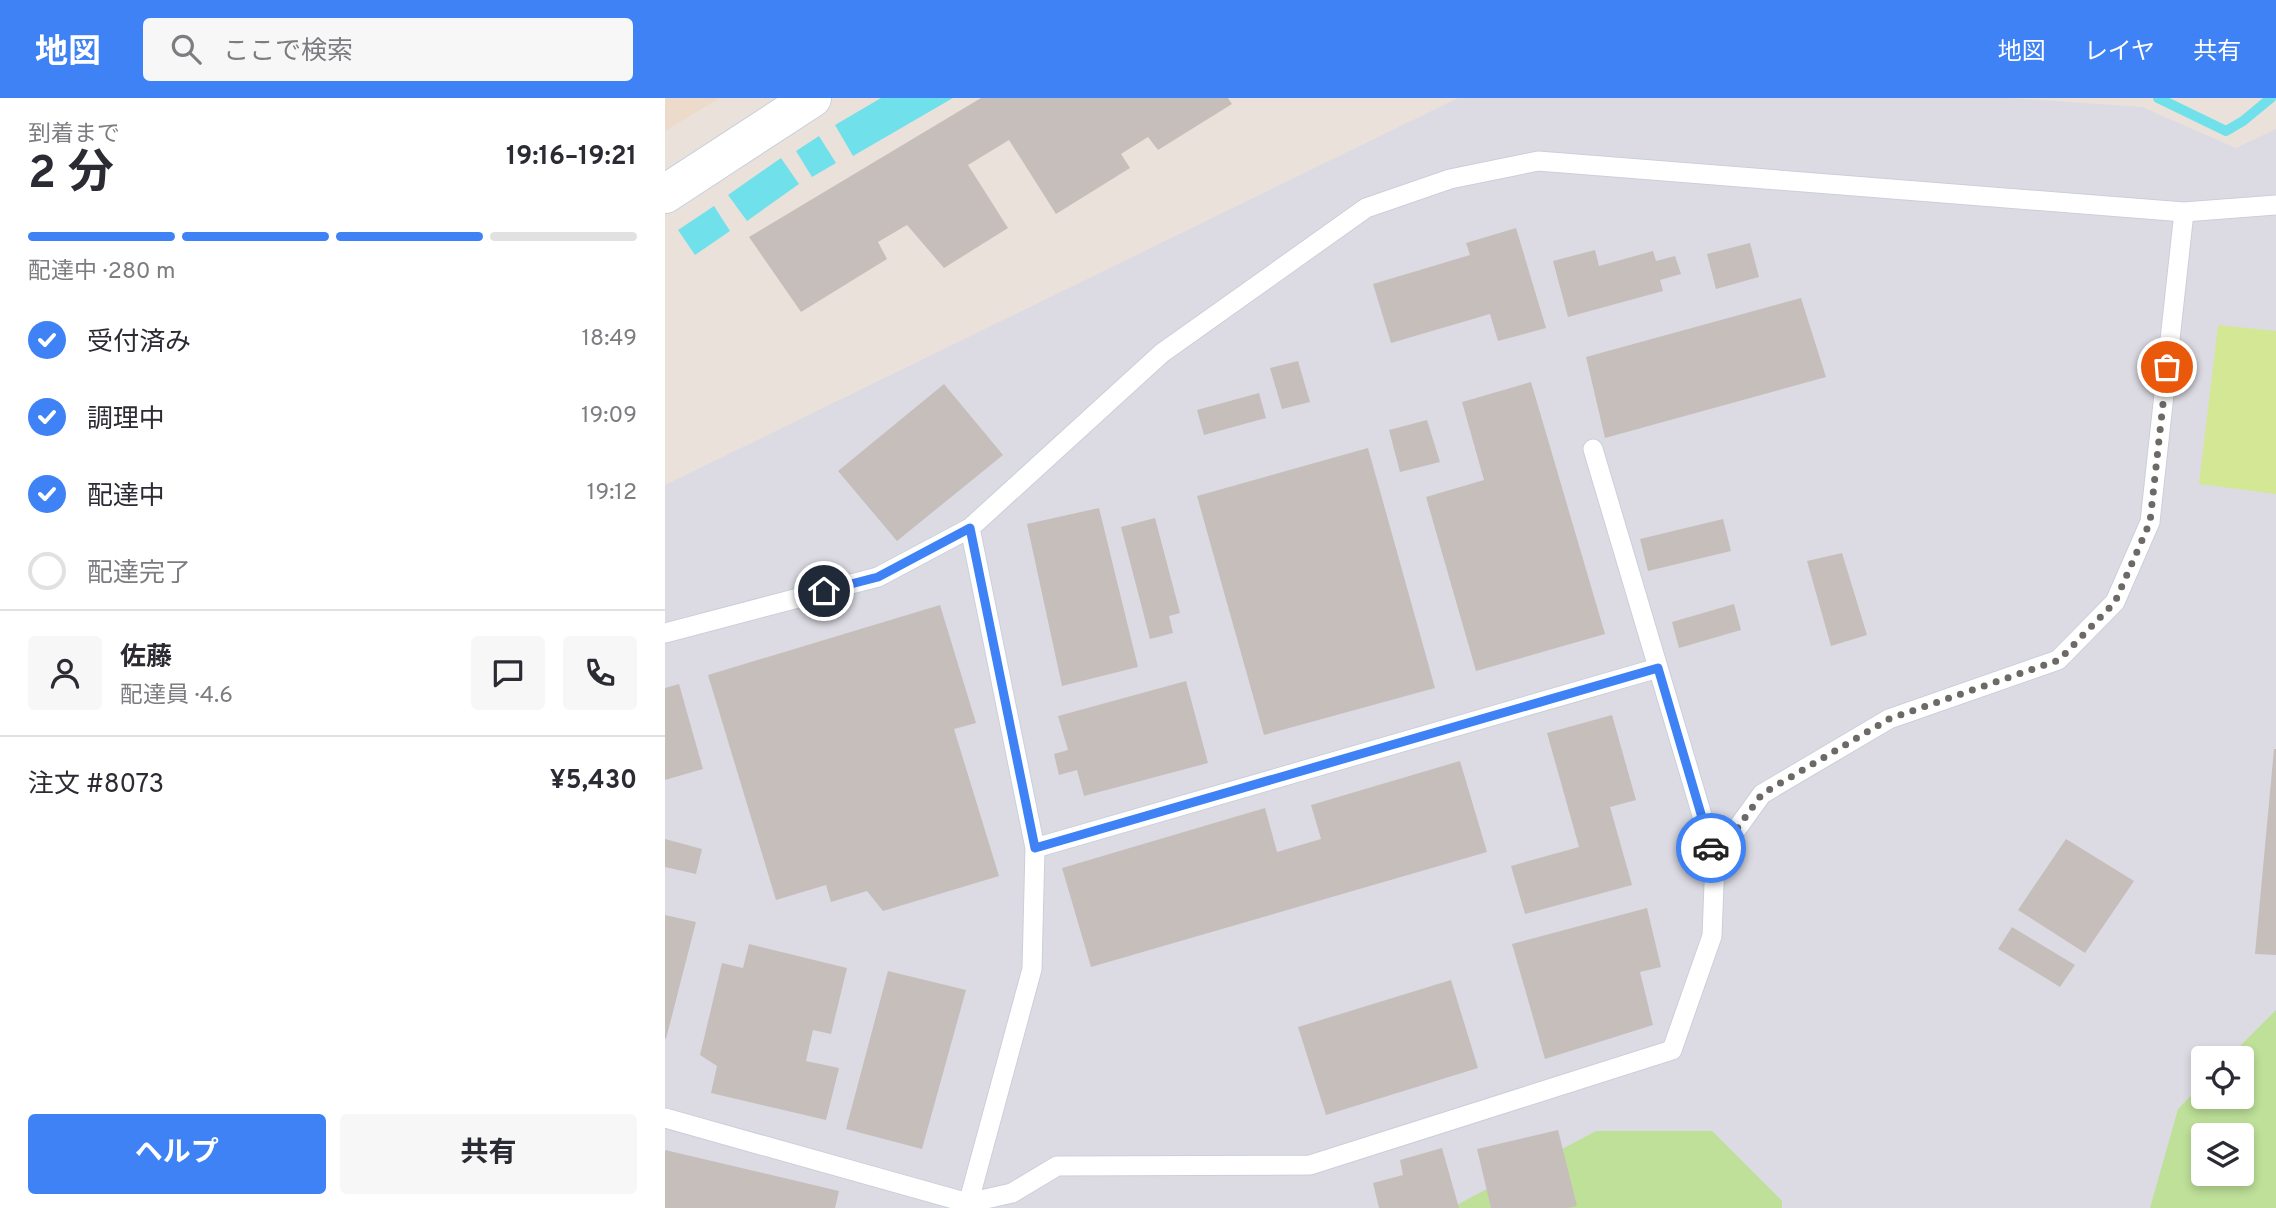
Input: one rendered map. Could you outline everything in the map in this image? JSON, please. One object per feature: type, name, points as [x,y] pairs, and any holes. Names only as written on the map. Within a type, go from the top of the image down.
[{"type":"street","points":[[665,194],[812,98]]},
{"type":"lane","points":[[665,633],[878,577],[970,528],[1162,353],[1366,208],[1450,179],[1538,161],[2184,212],[2276,205]]},
{"type":"lane","points":[[1715,859],[1762,794],[1889,719],[2059,660],[2115,602],[2150,522],[2184,212]]},
{"type":"lane","points":[[665,1118],[968,1206],[1012,1193],[1057,1166],[1310,1165],[1672,1050],[1712,936],[1715,859],[1593,449]]},
{"type":"lane","points":[[968,1206],[1032,969],[1035,848],[970,528]]},
{"type":"lane","points":[[1035,848],[1658,668]]},
{"type":"shaded area","points":[[665,98],[720,98],[665,131]]},
{"type":"shaded area","points":[[1458,98],[2010,98],[2142,107],[2236,148],[2276,129],[2276,1208],[665,1208],[665,485]]},
{"type":"green space","points":[[2218,325],[2276,331],[2276,494],[2199,484]]},
{"type":"green space","points":[[2276,1010],[2276,1208],[2150,1208],[2178,1109],[2191,1095],[2191,1109],[2254,1109],[2254,1046],[2240,1046]]},
{"type":"green space","points":[[1596,1131],[1712,1131],[1782,1201],[1782,1208],[1451,1208]]},
{"type":"water","points":[[881,98],[953,98],[853,156],[835,125]]},
{"type":"water","points":[[819,136],[836,163],[812,177],[796,151]]},
{"type":"water","points":[[781,158],[799,184],[747,221],[728,195]]},
{"type":"water","points":[[714,206],[730,231],[695,255],[678,230]]},
{"type":"building","points":[[981,98],[1228,98],[1232,104],[1158,150],[1148,137],[1121,154],[1130,168],[1056,214],[1009,140],[968,165],[1008,228],[944,268],[907,225],[878,242],[887,259],[801,312],[749,237]]},
{"type":"building","points":[[1516,228],[1546,328],[1498,341],[1490,314],[1391,343],[1373,284],[1470,255],[1466,243]]},
{"type":"building","points":[[1750,243],[1759,277],[1716,289],[1707,254]]},
{"type":"building","points":[[1595,250],[1599,266],[1653,251],[1656,261],[1675,256],[1681,274],[1660,280],[1663,291],[1568,317],[1553,261]]},
{"type":"building","points":[[1801,298],[1826,377],[1605,438],[1586,357]]},
{"type":"building","points":[[1298,361],[1310,402],[1282,409],[1270,368]]},
{"type":"building","points":[[1531,382],[1605,634],[1476,671],[1426,497],[1484,480],[1462,402]]},
{"type":"building","points":[[944,384],[1003,455],[897,541],[838,471]]},
{"type":"building","points":[[1259,393],[1266,418],[1204,435],[1197,410]]},
{"type":"building","points":[[1427,420],[1440,462],[1400,472],[1389,430]]},
{"type":"building","points":[[1368,448],[1435,688],[1264,735],[1197,496]]},
{"type":"building","points":[[1099,508],[1138,667],[1062,686],[1027,524]]},
{"type":"building","points":[[1155,518],[1180,613],[1169,616],[1173,633],[1150,639],[1121,527]]},
{"type":"building","points":[[1723,519],[1731,551],[1648,571],[1640,539]]},
{"type":"building","points":[[1842,553],[1867,635],[1831,646],[1807,561]]},
{"type":"building","points":[[1734,604],[1741,630],[1679,648],[1672,622]]},
{"type":"building","points":[[940,605],[976,723],[954,729],[999,876],[883,911],[867,891],[831,902],[826,885],[776,900],[708,675]]},
{"type":"building","points":[[1186,681],[1208,763],[1084,796],[1077,770],[1059,775],[1054,754],[1068,750],[1058,716]]},
{"type":"building","points":[[679,684],[703,769],[665,780],[665,688]]},
{"type":"building","points":[[1612,715],[1636,800],[1610,807],[1632,885],[1525,914],[1511,866],[1579,847],[1547,733]]},
{"type":"building","points":[[2276,749],[2276,955],[2255,954]]},
{"type":"building","points":[[1460,761],[1487,852],[1091,967],[1062,868],[1265,808],[1277,852],[1321,839],[1311,805]]},
{"type":"building","points":[[665,839],[702,849],[696,874],[665,867]]},
{"type":"building","points":[[2066,839],[2134,881],[2085,953],[2018,910]]},
{"type":"building","points":[[1647,908],[1661,967],[1640,972],[1653,1025],[1545,1059],[1512,944]]},
{"type":"building","points":[[665,915],[696,922],[666,1039],[665,1038]]},
{"type":"building","points":[[2012,927],[2075,965],[2060,987],[1998,949]]},
{"type":"building","points":[[749,944],[847,968],[831,1034],[813,1030],[806,1061],[839,1068],[826,1120],[711,1093],[717,1066],[700,1055],[722,963],[743,968]]},
{"type":"building","points":[[888,971],[966,990],[922,1149],[846,1129]]},
{"type":"building","points":[[1451,980],[1478,1068],[1326,1115],[1298,1027]]},
{"type":"building","points":[[1558,1130],[1577,1206],[1491,1208],[1477,1149]]},
{"type":"building","points":[[1442,1148],[1459,1208],[1379,1208],[1373,1183],[1403,1175],[1400,1160]]},
{"type":"building","points":[[665,1150],[839,1191],[835,1208],[665,1208]]},
{"type":"waterway","points":[[2158,98],[2226,131],[2271,98]]},
{"type":"way so far","points":[[1711,848],[1715,859],[1762,794],[1889,719],[2059,660],[2115,602],[2150,522],[2167,367]]},
{"type":"route","points":[[824,591],[878,577],[970,528],[1035,848],[1658,668],[1711,848]]}]
